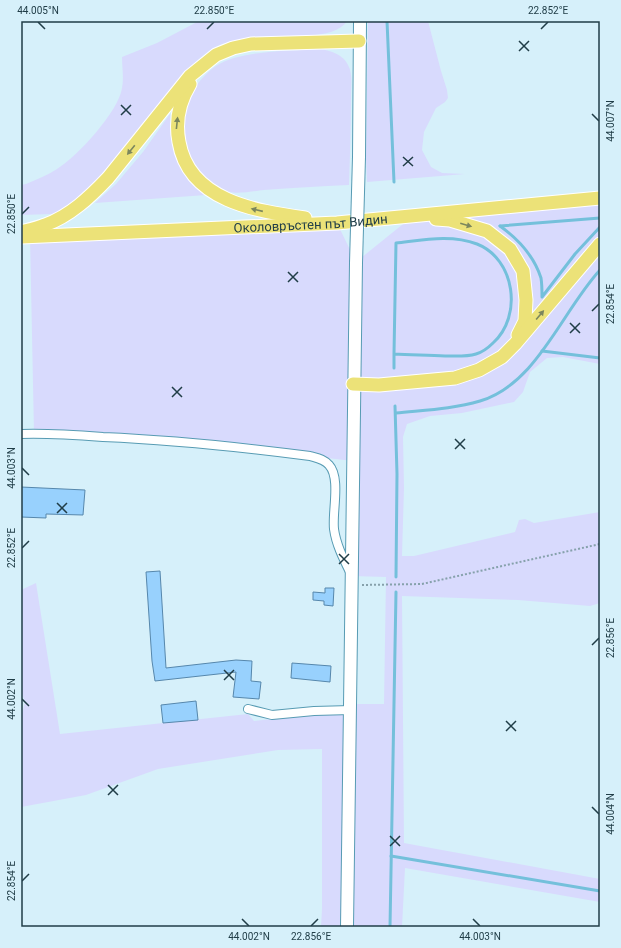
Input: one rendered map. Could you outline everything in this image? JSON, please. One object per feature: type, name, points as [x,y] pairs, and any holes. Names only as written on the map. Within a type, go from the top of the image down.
[{"type":"main road","points":[[347,927],[360,21]]},
{"type":"main road","points":[[21,232],[45,225],[61,218],[76,208],[93,193],[108,178],[190,76],[216,55],[232,48],[250,44],[359,41]]},
{"type":"main road","points":[[201,67],[187,89],[179,108],[176,128],[180,149],[186,165],[197,180],[210,191],[242,206],[293,216],[337,222]]},
{"type":"main road","name":"Околовръстен път Видин","points":[[21,237],[337,222],[600,198]]},
{"type":"main road","points":[[414,216],[450,220],[487,231],[510,249],[523,271],[526,300],[524,321],[514,344]]},
{"type":"main road","points":[[354,384],[380,385],[455,378],[479,370],[502,357],[600,244]]},
{"type":"street","points":[[21,434],[118,437],[208,444],[310,456],[321,459],[330,465],[333,472],[335,485],[334,529],[336,540],[352,581]]},
{"type":"street","points":[[248,709],[272,715],[314,711],[351,710]]},
{"type":"path","points":[[352,581],[422,584],[600,544]]},
{"type":"shaded area","points":[[199,21],[347,21],[341,27],[332,32],[308,36],[262,37],[232,41],[217,46],[202,56],[185,72],[95,187],[60,212],[52,214],[21,215],[21,185],[57,169],[75,155],[96,133],[113,109],[122,88],[122,57],[157,43]]},
{"type":"shaded area","points":[[368,21],[428,21],[448,98],[436,108],[424,132],[422,150],[431,167],[442,173],[465,174],[367,182]]},
{"type":"shaded area","points":[[320,49],[332,52],[343,58],[351,72],[349,185],[233,193],[224,190],[204,177],[190,157],[184,133],[184,120],[186,108],[192,92],[208,72],[226,61],[252,54]]},
{"type":"shaded area","points":[[170,114],[173,145],[193,183],[206,195],[95,203],[116,184],[143,152]]},
{"type":"shaded area","points":[[600,198],[600,364],[563,357],[547,358],[530,372],[523,392],[514,402],[462,413],[430,416],[407,424],[403,437],[404,488],[402,556],[414,556],[515,532],[519,520],[525,519],[534,523],[600,512],[600,603],[590,606],[518,600],[402,596],[404,843],[600,879],[600,902],[405,868],[402,927],[321,927],[322,749],[278,750],[158,769],[86,795],[21,807],[21,717],[25,702],[21,691],[21,590],[36,583],[60,734],[248,714],[254,721],[350,710],[351,704],[384,704],[386,577],[352,576],[353,461],[310,456],[34,433],[30,237],[337,223],[356,262],[413,216]]},
{"type":"building","points":[[21,487],[85,490],[83,515],[46,514],[46,518],[21,517]]},
{"type":"building","points":[[160,571],[166,668],[236,660],[252,661],[251,681],[261,682],[259,699],[233,697],[236,672],[155,681],[152,661],[146,572]]},
{"type":"building","points":[[325,588],[334,588],[333,606],[324,605],[324,601],[313,600],[313,592],[325,593]]},
{"type":"building","points":[[292,663],[331,666],[330,682],[291,678]]},
{"type":"building","points":[[196,701],[198,720],[163,723],[161,705]]},
{"type":"waterway","points":[[387,21],[394,182]]},
{"type":"waterway","points":[[500,226],[600,218]]},
{"type":"waterway","points":[[500,226],[519,242],[530,255],[541,278],[542,297],[575,254],[600,227]]},
{"type":"waterway","points":[[394,354],[468,356],[481,352],[493,343],[502,332],[508,318],[511,304],[507,275],[500,262],[490,251],[477,244],[447,238],[396,243],[394,354],[394,368]]},
{"type":"waterway","points":[[396,413],[459,406],[480,401],[500,392],[517,379],[533,363],[573,305],[600,270]]},
{"type":"waterway","points":[[542,351],[600,358]]},
{"type":"waterway","points":[[395,406],[397,474],[396,577]]},
{"type":"waterway","points":[[390,927],[396,592]]},
{"type":"waterway","points":[[391,856],[600,891]]}]
